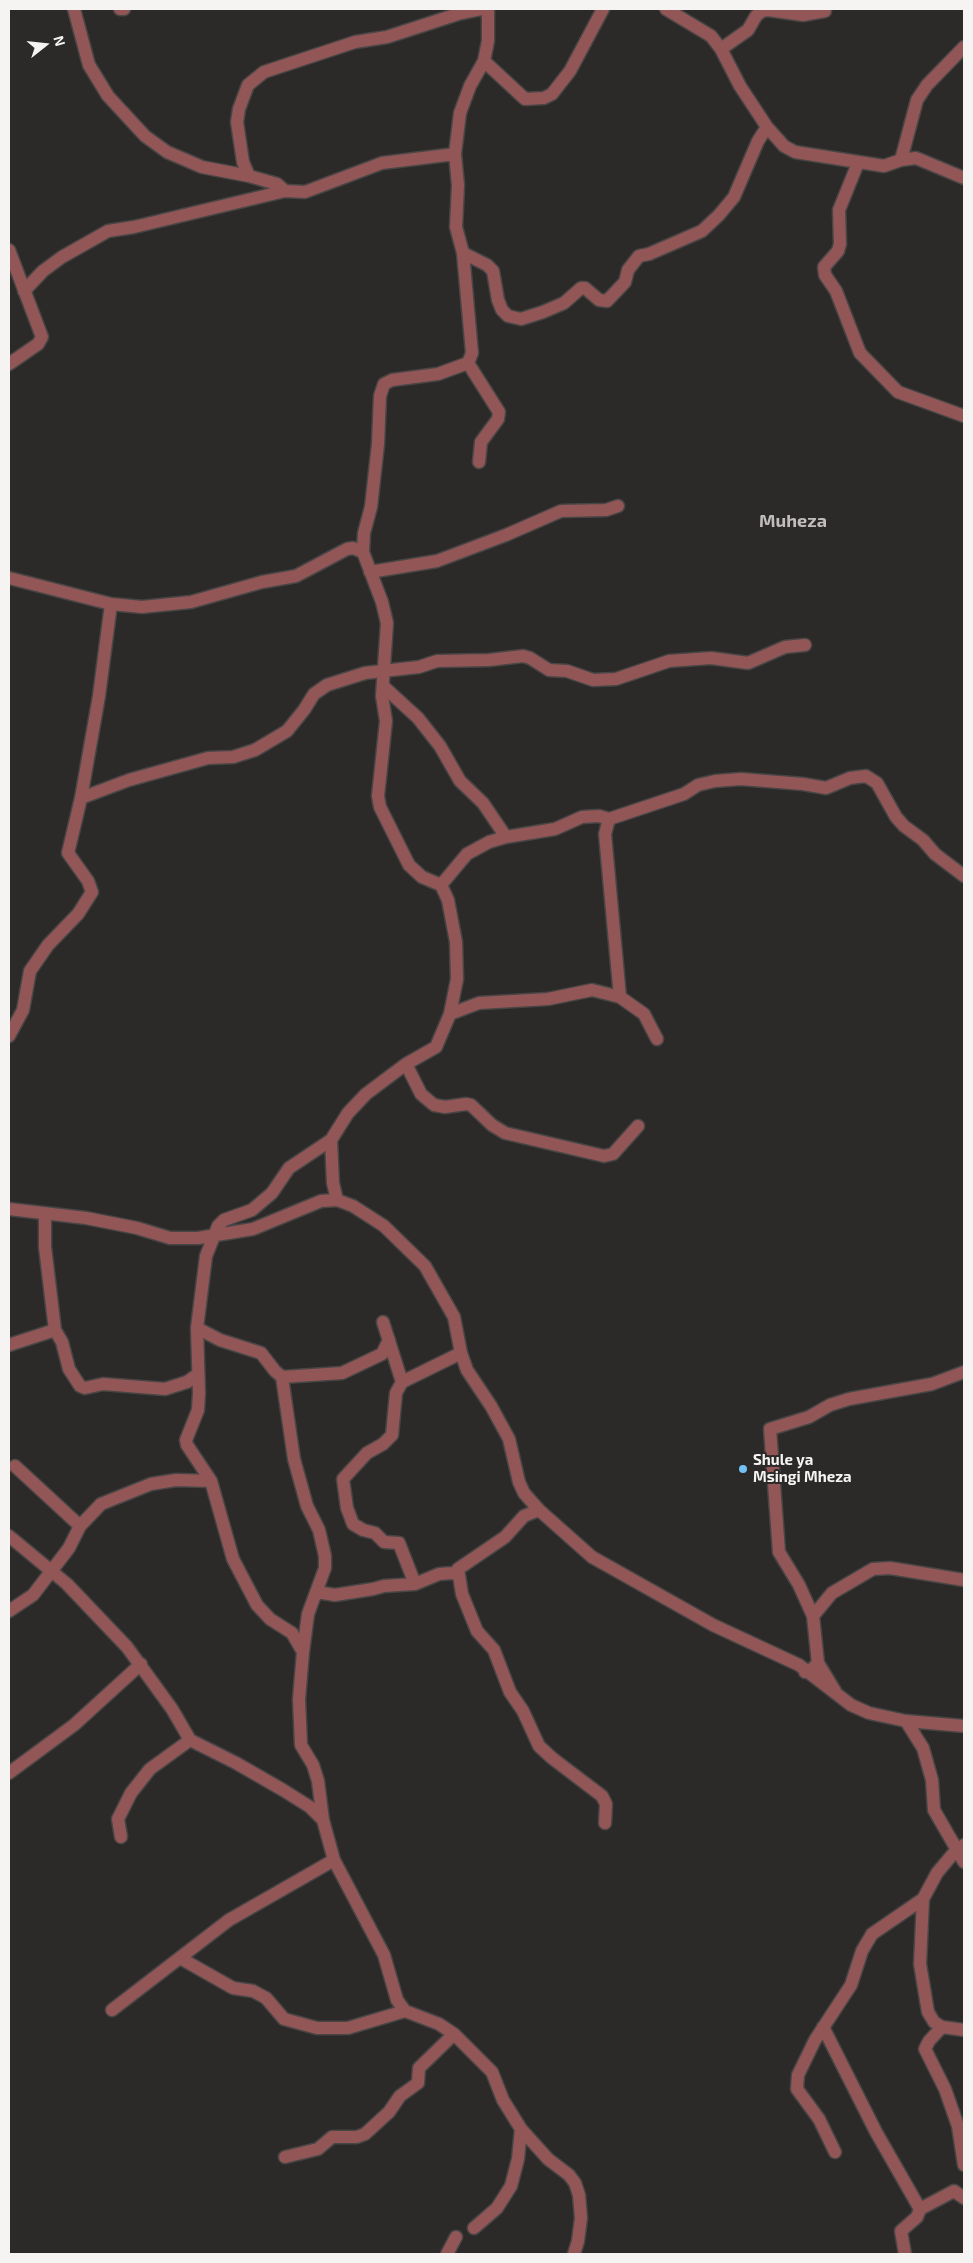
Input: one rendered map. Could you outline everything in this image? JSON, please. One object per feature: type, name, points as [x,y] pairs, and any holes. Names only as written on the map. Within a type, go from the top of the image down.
[{"type":"street","points":[[74,9],[89,66],[108,96],[146,136],[167,152],[202,167],[249,176],[277,184],[285,191]]},
{"type":"street","points":[[249,176],[243,162],[237,122],[239,108],[248,85],[264,72],[355,42],[387,37],[458,14],[482,9]]},
{"type":"street","points":[[306,1635],[292,1633],[270,1619],[257,1605],[234,1559],[211,1481],[187,1445],[186,1440],[198,1410],[197,1328],[206,1256],[215,1234],[224,1220],[252,1210],[272,1193],[289,1168],[331,1140],[348,1114],[366,1094],[406,1064],[436,1048],[450,1014],[457,978],[453,915],[441,885],[422,877],[409,865],[380,807],[378,796],[386,721],[382,696],[387,623],[382,602],[363,552],[366,521],[371,507],[378,444],[380,396],[384,384],[392,380],[438,374],[468,363],[472,353],[463,253],[456,227],[458,185],[455,154],[460,112],[470,86],[484,61],[488,41],[488,9]]},
{"type":"street","points":[[484,61],[525,99],[544,98],[552,94],[570,71],[603,9]]},
{"type":"street","points":[[666,9],[711,36],[721,49],[740,86],[767,127],[784,146],[796,152],[884,166],[901,160],[916,158],[964,178]]},
{"type":"street","points":[[721,49],[748,30],[756,16],[762,11],[768,10],[802,15],[825,11]]},
{"type":"street","points":[[901,160],[918,100],[927,85],[964,46]]},
{"type":"street","points":[[463,253],[487,265],[493,271],[498,300],[502,310],[508,316],[522,319],[543,312],[564,303],[581,288],[585,288],[599,300],[607,301],[625,282],[628,270],[639,256],[649,254],[702,231],[719,215],[734,197],[758,141],[767,127]]},
{"type":"street","points":[[24,291],[43,271],[62,257],[108,231],[134,227],[285,191],[305,192],[382,163],[455,154]]},
{"type":"street","points":[[858,163],[839,210],[840,244],[838,251],[824,267],[825,275],[836,291],[860,353],[898,392],[964,416]]},
{"type":"street","points":[[9,250],[42,337],[38,344],[9,364]]},
{"type":"street","points":[[468,363],[499,412],[498,419],[481,442],[479,462]]},
{"type":"street","points":[[370,572],[438,561],[506,535],[561,511],[606,510],[618,506]]},
{"type":"street","points":[[9,578],[111,604],[142,607],[191,602],[262,582],[296,576],[347,549],[354,548],[363,552]]},
{"type":"street","points":[[9,1036],[23,1010],[30,971],[48,945],[78,914],[92,892],[88,881],[68,853],[81,798],[99,696],[111,604]]},
{"type":"street","points":[[81,798],[129,780],[208,758],[233,757],[255,750],[287,731],[314,694],[327,685],[348,677],[419,667],[437,661],[489,660],[524,656],[549,670],[573,672],[593,680],[616,679],[668,661],[711,658],[748,662],[785,647],[804,645]]},
{"type":"street","points":[[383,686],[418,718],[440,746],[460,781],[482,803],[506,837]]},
{"type":"street","points":[[441,885],[468,854],[489,842],[506,837],[555,829],[582,817],[599,816],[609,818],[684,794],[698,786],[715,781],[741,779],[803,784],[826,788],[850,778],[866,776],[877,783],[896,817],[904,826],[923,840],[935,854],[964,876]]},
{"type":"street","points":[[609,818],[605,834],[620,997]]},
{"type":"street","points":[[450,1014],[479,1003],[548,999],[592,990],[620,997],[644,1014],[657,1039]]},
{"type":"street","points":[[406,1064],[420,1094],[434,1105],[445,1107],[472,1105],[492,1125],[505,1133],[604,1156],[612,1154],[638,1126]]},
{"type":"street","points":[[331,1140],[333,1183],[337,1200]]},
{"type":"street","points":[[9,1209],[86,1218],[137,1228],[170,1238],[198,1238],[253,1229],[309,1204],[337,1200],[353,1206],[384,1226],[425,1266],[454,1317],[461,1353],[467,1370],[491,1406],[509,1439],[519,1482],[524,1493],[539,1510],[592,1557],[660,1597],[713,1625],[799,1665],[805,1672],[838,1697],[868,1713],[906,1721],[964,1726]]},
{"type":"street","points":[[46,1214],[45,1247],[56,1330],[62,1342],[69,1369],[76,1382],[85,1388],[102,1384],[165,1389],[187,1382],[197,1375]]},
{"type":"street","points":[[383,1322],[402,1382]]},
{"type":"street","points":[[197,1328],[220,1340],[261,1353],[275,1371],[282,1376],[342,1373],[382,1354],[389,1340]]},
{"type":"street","points":[[9,1346],[56,1330]]},
{"type":"street","points":[[415,1584],[399,1542],[384,1542],[376,1533],[363,1530],[353,1524],[343,1488],[345,1476],[367,1453],[383,1444],[392,1435],[396,1393],[402,1382],[461,1353]]},
{"type":"street","points":[[838,1697],[818,1663],[813,1616],[799,1584],[778,1552],[770,1429],[809,1417],[830,1405],[849,1399],[932,1384],[964,1372]]},
{"type":"street","points":[[282,1376],[294,1459],[307,1506],[319,1530],[325,1556],[325,1568],[308,1614],[299,1699],[301,1745],[313,1765],[318,1781],[323,1820],[334,1860],[384,1955],[397,2000],[405,2011],[439,2024],[454,2034],[492,2072],[504,2100],[521,2129],[548,2159],[569,2175],[575,2183],[579,2195],[581,2218],[574,2254]]},
{"type":"street","points":[[15,1466],[80,1526]]},
{"type":"street","points":[[9,1611],[33,1595],[69,1548],[80,1526],[101,1504],[151,1484],[176,1480],[211,1481]]},
{"type":"street","points":[[539,1510],[524,1516],[505,1537],[462,1564],[458,1569],[458,1575],[471,1618],[477,1631],[494,1650],[510,1692],[523,1711],[538,1746],[602,1796],[606,1804],[605,1823]]},
{"type":"street","points":[[9,1536],[74,1591],[141,1664],[172,1709],[190,1740],[236,1763],[283,1790],[310,1807],[323,1820]]},
{"type":"street","points":[[813,1616],[832,1593],[873,1569],[890,1568],[964,1580]]},
{"type":"street","points":[[316,1592],[335,1595],[384,1586],[415,1584],[438,1574],[453,1573],[458,1575]]},
{"type":"street","points":[[292,1633],[303,1652]]},
{"type":"street","points":[[805,1672],[818,1663]]},
{"type":"street","points":[[9,1773],[74,1725],[141,1664]]},
{"type":"street","points":[[835,2152],[819,2119],[797,2089],[798,2075],[823,2027],[852,1985],[862,1951],[872,1934],[922,1900],[937,1873],[962,1852],[934,1810],[932,1780],[923,1748],[906,1721]]},
{"type":"street","points":[[120,1837],[118,1819],[131,1793],[150,1769],[190,1740]]},
{"type":"street","points":[[112,2010],[229,1920],[334,1860]]},
{"type":"street","points":[[922,1900],[920,1964],[928,2012],[934,2022],[942,2027],[964,2030]]},
{"type":"street","points":[[180,1958],[233,1988],[252,1992],[266,1998],[284,2020],[317,2028],[348,2028],[405,2011]]},
{"type":"street","points":[[823,2027],[876,2132],[920,2209]]},
{"type":"street","points":[[942,2027],[929,2041],[925,2049],[945,2089],[958,2126],[964,2165]]},
{"type":"street","points":[[285,2157],[318,2149],[332,2137],[357,2137],[365,2134],[389,2112],[400,2096],[418,2083],[419,2068],[454,2034]]},
{"type":"street","points":[[474,2228],[497,2208],[511,2186],[518,2159],[521,2129]]},
{"type":"street","points":[[905,2254],[901,2231],[917,2217],[920,2209],[954,2191],[964,2198]]},
{"type":"street","points":[[447,2254],[456,2238]]},
{"type":"place","name":"Shule ya Msingi Mheza","points":[[743,1469]]},
{"type":"district","name":"Muheza","points":[[793,521]]}]
